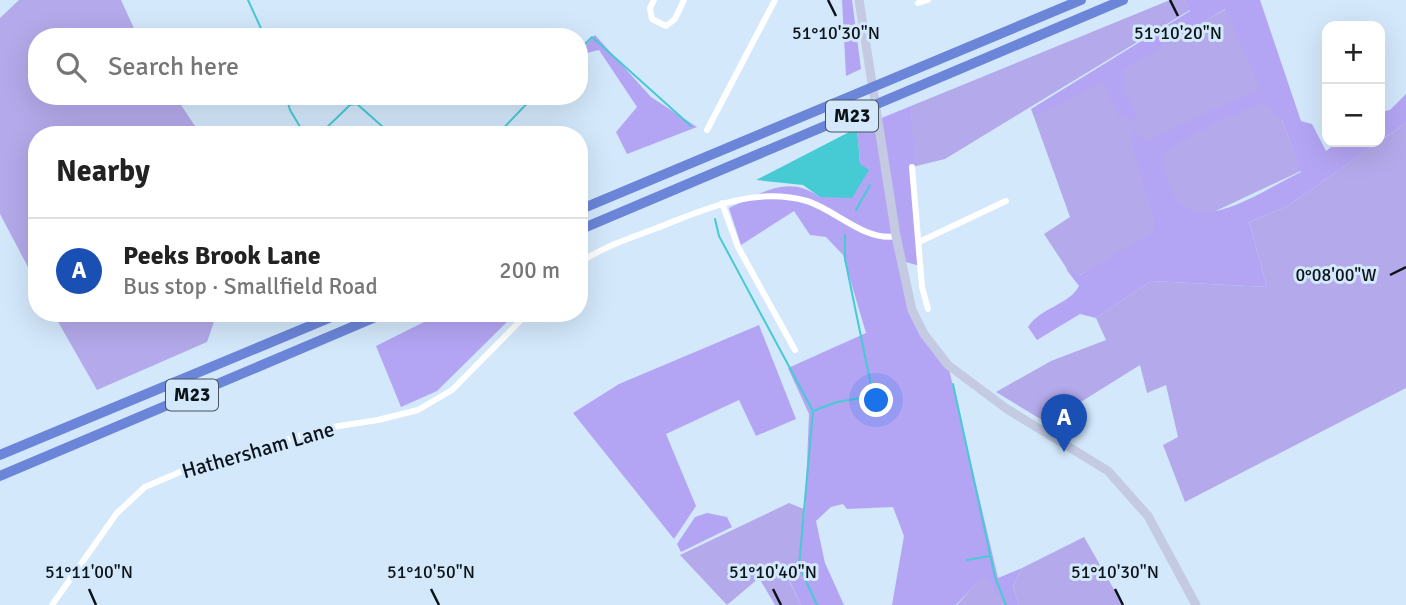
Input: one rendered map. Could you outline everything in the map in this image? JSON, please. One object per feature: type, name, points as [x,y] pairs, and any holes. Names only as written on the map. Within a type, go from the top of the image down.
[{"type":"highway","name":"M23","points":[[588,206],[1081,0]]},
{"type":"highway","name":"M23","points":[[588,226],[1123,0]]},
{"type":"highway","name":"M23","points":[[0,455],[319,322]]},
{"type":"highway","name":"M23","points":[[0,476],[363,322]]},
{"type":"street","points":[[654,0],[650,8],[652,19],[666,26],[675,19],[684,0]]},
{"type":"street","points":[[707,130],[775,0]]},
{"type":"street","points":[[859,0],[896,236],[907,291],[924,334],[948,365],[1007,409],[1108,471],[1148,516],[1196,605]]},
{"type":"street","points":[[918,3],[928,0]]},
{"type":"street","points":[[912,167],[922,288],[928,309]]},
{"type":"street","points":[[588,258],[617,243],[722,203],[748,197],[793,198],[831,210],[875,234],[896,236]]},
{"type":"street","points":[[919,243],[1006,201]]},
{"type":"street","points":[[722,203],[738,247],[795,350]]},
{"type":"street","points":[[907,291],[922,288]]},
{"type":"street","name":"Hathersham Lane","points":[[52,605],[117,513],[145,487],[187,469],[315,431],[402,415],[438,401],[519,322]]},
{"type":"shaded area","points":[[19,0],[121,0],[134,28],[28,28],[28,105],[181,105],[195,126],[28,126],[28,267],[0,214],[0,18]]},
{"type":"shaded area","points":[[842,0],[852,0],[861,69],[846,76]]},
{"type":"shaded area","points":[[1170,0],[1185,0],[1190,10],[945,159],[912,167],[911,106]]},
{"type":"shaded area","points":[[1185,0],[1260,0],[1301,121],[1312,124],[1326,151],[1331,147],[1372,147],[1286,207],[1249,222],[1267,287],[1151,281],[1096,318],[1080,314],[1037,340],[1028,327],[1040,315],[1069,298],[1079,286],[1066,269],[1080,275],[1153,232],[1155,222],[1135,156],[1132,131],[1146,141],[1260,88],[1225,9],[1123,70],[1124,91],[1137,114],[1132,121],[1117,114],[1103,81],[1034,117],[1031,109],[1190,11]],"holes":[[[1265,102],[1282,120],[1301,172],[1237,204],[1216,211],[1197,211],[1182,204],[1169,186],[1162,156],[1185,139],[1221,120]]]},
{"type":"shaded area","points":[[1226,9],[1282,120],[1301,171],[1073,278],[1044,234],[1070,217],[1034,117]]},
{"type":"shaded area","points":[[595,35],[651,97],[697,127],[627,154],[616,132],[637,107],[599,50],[588,53],[588,42]]},
{"type":"shaded area","points":[[1406,94],[1406,123],[1385,138],[1385,111],[1390,110]]},
{"type":"shaded area","points":[[911,106],[920,266],[902,261],[912,310],[948,365],[998,578],[1022,568],[1013,586],[1019,605],[1003,605],[984,576],[956,605],[892,605],[904,536],[893,507],[847,509],[843,504],[831,507],[816,521],[825,563],[844,605],[801,605],[789,580],[803,578],[797,565],[805,513],[809,414],[788,368],[866,333],[843,255],[826,237],[810,235],[794,211],[741,245],[729,208],[774,188],[785,186],[808,190],[820,197],[860,164],[857,128]]},
{"type":"shaded area","points":[[1406,123],[1406,388],[1185,502],[1163,445],[1178,437],[1166,385],[1147,393],[1140,365],[1047,423],[996,392],[1051,361],[1106,340],[1096,318],[1151,281],[1267,287],[1249,222],[1286,207],[1372,147],[1385,147],[1385,138]]},
{"type":"shaded area","points":[[58,322],[214,322],[207,342],[97,390]]},
{"type":"shaded area","points":[[424,322],[507,322],[437,391],[401,407],[376,346]]},
{"type":"shaded area","points":[[759,325],[796,419],[756,436],[739,400],[666,434],[696,506],[674,539],[573,413],[619,384]]},
{"type":"shaded area","points":[[789,503],[804,509],[799,566],[803,578],[789,581],[801,605],[775,605],[759,578],[727,605],[680,555]]},
{"type":"shaded area","points":[[707,513],[727,517],[732,527],[681,552],[677,544],[695,517]]},
{"type":"shaded area","points":[[1084,537],[1123,605],[1019,605],[1013,586],[1022,568]]},
{"type":"shaded area","points":[[984,575],[1003,605],[957,605]]},
{"type":"water","points":[[857,128],[860,164],[869,170],[852,198],[820,197],[803,185],[756,180]]},
{"type":"waterway","points":[[248,0],[261,28]]},
{"type":"waterway","points":[[588,41],[592,37],[691,126]]},
{"type":"waterway","points":[[289,105],[300,126]]},
{"type":"waterway","points":[[328,126],[350,105]]},
{"type":"waterway","points":[[358,105],[382,126]]},
{"type":"waterway","points":[[506,126],[525,105]]},
{"type":"waterway","points":[[856,210],[870,185]]},
{"type":"waterway","points":[[715,219],[719,236],[813,411],[799,566],[817,605]]},
{"type":"waterway","points":[[813,411],[837,402],[867,397],[872,390],[845,259],[845,235]]},
{"type":"waterway","points":[[953,384],[995,577],[1006,605]]},
{"type":"waterway","points":[[967,560],[990,556]]},
{"type":"place","name":"Peeks Brook Lane","points":[[1064,452]]}]
